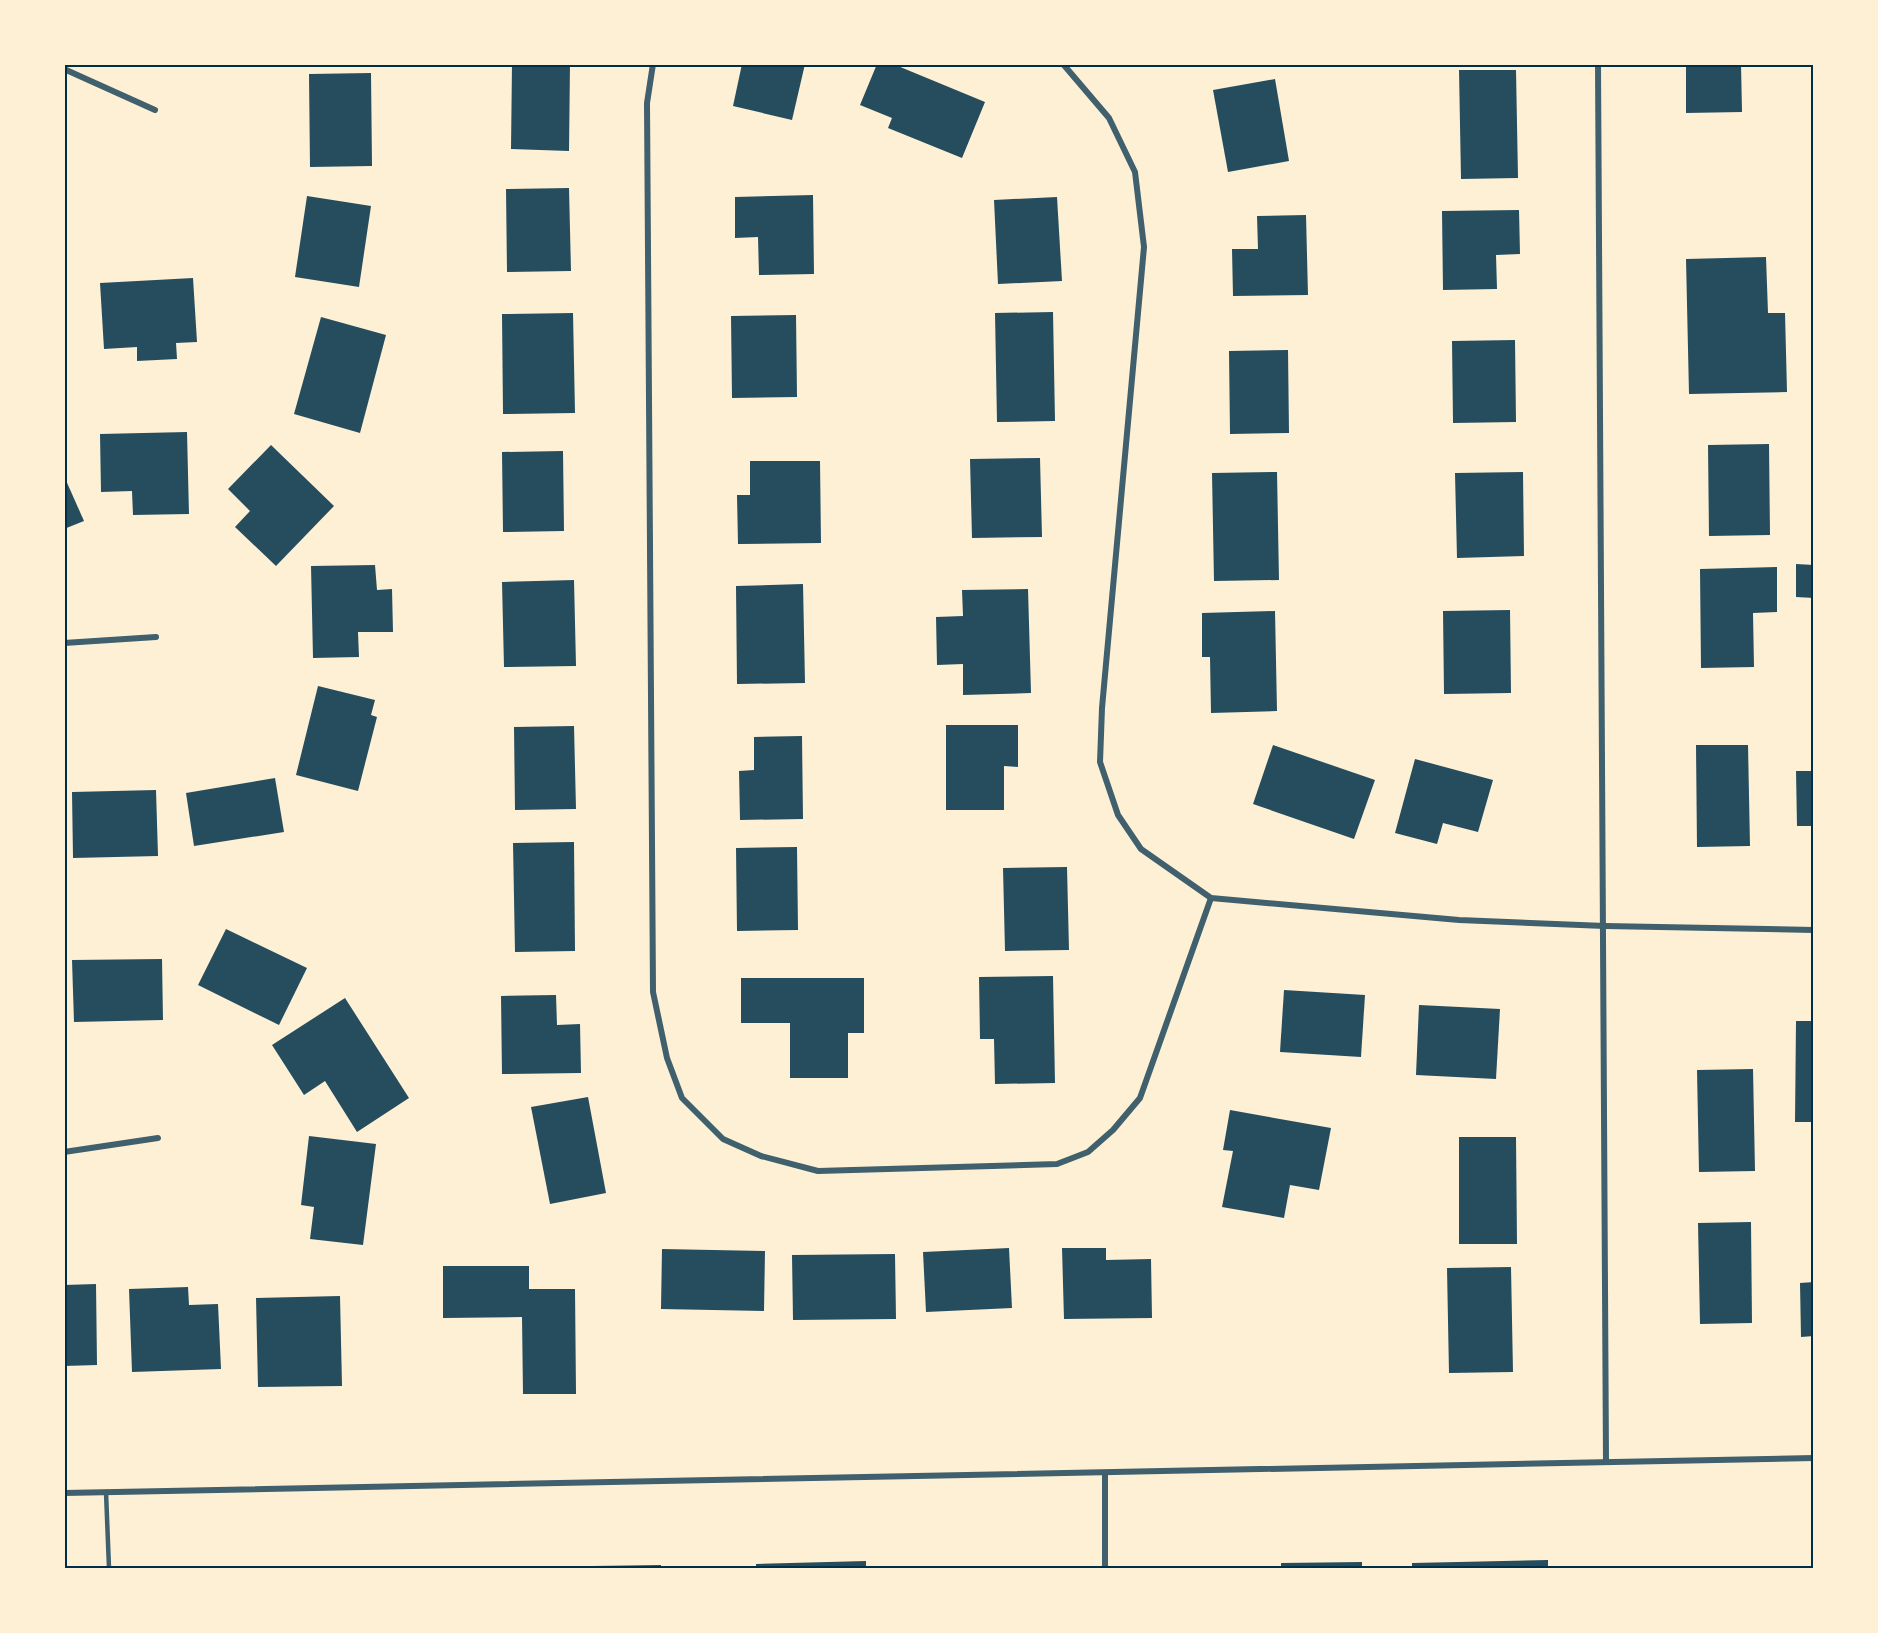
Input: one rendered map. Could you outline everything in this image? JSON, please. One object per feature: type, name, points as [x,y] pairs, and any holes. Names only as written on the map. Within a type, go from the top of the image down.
[{"type":"street","points":[[653,64],[647,103],[653,992],[668,1058],[682,1098],[723,1139],[761,1156],[818,1171],[1057,1164],[1088,1152],[1113,1130],[1140,1098],[1211,898]]},
{"type":"street","points":[[1063,64],[1109,118],[1135,172],[1144,247],[1102,708],[1100,762],[1118,815],[1141,849],[1211,898],[1459,920],[1605,926],[1814,930]]},
{"type":"street","points":[[1598,64],[1605,926],[1606,1462]]},
{"type":"street","points":[[64,69],[155,110]]},
{"type":"street","points":[[64,643],[156,637]]},
{"type":"street","points":[[64,1152],[158,1138]]},
{"type":"street","points":[[64,1493],[1814,1458]]},
{"type":"street","points":[[1105,1473],[1105,1569]]},
{"type":"lane","points":[[106,1492],[109,1569]]},
{"type":"building","points":[[512,64],[570,64],[569,151],[511,149]]},
{"type":"building","points":[[742,64],[805,64],[792,120],[733,106]]},
{"type":"building","points":[[877,64],[893,64],[985,102],[962,158],[888,128],[892,118],[860,105]]},
{"type":"building","points":[[1686,64],[1741,64],[1742,112],[1686,113]]},
{"type":"building","points":[[1459,70],[1516,70],[1518,178],[1461,179]]},
{"type":"building","points":[[371,73],[372,166],[310,167],[309,74]]},
{"type":"building","points":[[1275,79],[1289,161],[1228,172],[1213,90]]},
{"type":"building","points":[[569,188],[571,271],[507,272],[506,189]]},
{"type":"building","points":[[813,195],[814,274],[759,275],[758,237],[735,238],[735,197]]},
{"type":"building","points":[[307,196],[371,206],[359,287],[295,277]]},
{"type":"building","points":[[1057,197],[1062,281],[998,284],[994,200]]},
{"type":"building","points":[[1519,210],[1520,254],[1496,255],[1497,289],[1443,290],[1442,211]]},
{"type":"building","points":[[1306,215],[1308,295],[1233,296],[1232,249],[1258,249],[1257,216]]},
{"type":"building","points":[[1766,257],[1768,313],[1785,313],[1787,392],[1689,394],[1686,259]]},
{"type":"building","points":[[193,278],[197,342],[176,343],[177,359],[137,361],[137,347],[104,349],[100,283]]},
{"type":"building","points":[[1053,312],[1055,421],[997,422],[995,313]]},
{"type":"building","points":[[573,313],[575,413],[503,414],[502,314]]},
{"type":"building","points":[[796,315],[797,397],[732,398],[731,316]]},
{"type":"building","points":[[321,317],[386,335],[360,433],[294,414]]},
{"type":"building","points":[[1515,340],[1516,422],[1453,423],[1452,341]]},
{"type":"building","points":[[1288,350],[1289,433],[1230,434],[1229,351]]},
{"type":"building","points":[[187,432],[189,514],[133,515],[132,491],[101,492],[100,434]]},
{"type":"building","points":[[1769,444],[1770,535],[1709,536],[1708,445]]},
{"type":"building","points":[[271,445],[334,506],[276,566],[235,527],[250,511],[228,489]]},
{"type":"building","points":[[563,451],[564,531],[503,532],[502,452]]},
{"type":"building","points":[[1040,458],[1042,537],[972,538],[970,459]]},
{"type":"building","points":[[750,461],[820,461],[821,543],[738,544],[737,495],[750,495]]},
{"type":"building","points":[[1277,472],[1279,580],[1214,581],[1212,473]]},
{"type":"building","points":[[1523,472],[1524,556],[1457,558],[1455,473]]},
{"type":"building","points":[[64,476],[84,521],[64,529]]},
{"type":"building","points":[[1796,564],[1814,565],[1814,598],[1796,597]]},
{"type":"building","points":[[375,565],[377,590],[392,589],[393,632],[358,632],[359,657],[313,658],[311,566]]},
{"type":"building","points":[[1777,567],[1777,612],[1753,613],[1754,667],[1701,668],[1700,569]]},
{"type":"building","points":[[574,580],[576,666],[504,667],[502,582]]},
{"type":"building","points":[[803,584],[805,683],[737,684],[736,586]]},
{"type":"building","points":[[1028,589],[1031,693],[963,695],[963,664],[937,665],[936,617],[963,616],[962,590]]},
{"type":"building","points":[[1510,610],[1511,693],[1444,694],[1443,611]]},
{"type":"building","points":[[1275,611],[1277,711],[1211,713],[1210,657],[1202,657],[1202,613]]},
{"type":"building","points":[[318,686],[375,700],[371,715],[377,717],[358,791],[296,775]]},
{"type":"building","points":[[946,725],[1018,725],[1018,767],[1004,766],[1004,810],[946,810]]},
{"type":"building","points":[[574,726],[576,809],[515,810],[514,727]]},
{"type":"building","points":[[802,736],[803,819],[740,820],[739,771],[754,770],[754,737]]},
{"type":"building","points":[[1273,745],[1375,780],[1354,839],[1253,804]]},
{"type":"building","points":[[1696,745],[1748,745],[1750,846],[1697,847]]},
{"type":"building","points":[[1415,759],[1493,780],[1478,832],[1443,823],[1437,844],[1395,833]]},
{"type":"building","points":[[1796,771],[1814,771],[1814,826],[1797,826]]},
{"type":"building","points":[[275,778],[284,832],[194,846],[186,793]]},
{"type":"building","points":[[156,790],[158,856],[73,858],[72,792]]},
{"type":"building","points":[[574,842],[575,951],[515,952],[513,843]]},
{"type":"building","points":[[797,847],[798,930],[737,931],[736,848]]},
{"type":"building","points":[[1067,867],[1069,950],[1005,951],[1003,868]]},
{"type":"building","points":[[226,929],[307,968],[279,1025],[198,985]]},
{"type":"building","points":[[162,959],[163,1020],[74,1022],[72,960]]},
{"type":"building","points":[[1053,976],[1055,1083],[995,1084],[994,1039],[980,1039],[979,977]]},
{"type":"building","points":[[741,978],[864,978],[864,1033],[848,1033],[848,1078],[790,1078],[790,1023],[741,1023]]},
{"type":"building","points":[[1284,990],[1365,995],[1361,1057],[1280,1052]]},
{"type":"building","points":[[556,995],[557,1025],[580,1024],[581,1073],[502,1074],[501,996]]},
{"type":"building","points":[[345,998],[409,1098],[357,1132],[325,1081],[304,1095],[272,1045]]},
{"type":"building","points":[[1419,1005],[1500,1009],[1496,1079],[1416,1075]]},
{"type":"building","points":[[1796,1021],[1814,1021],[1814,1122],[1795,1122]]},
{"type":"building","points":[[1753,1069],[1755,1171],[1699,1172],[1697,1070]]},
{"type":"building","points":[[588,1097],[606,1193],[550,1204],[531,1107]]},
{"type":"building","points":[[1230,1110],[1331,1128],[1319,1190],[1290,1185],[1284,1218],[1222,1207],[1233,1151],[1223,1150]]},
{"type":"building","points":[[309,1136],[376,1144],[363,1245],[310,1239],[314,1207],[301,1205]]},
{"type":"building","points":[[1459,1137],[1516,1137],[1517,1244],[1459,1244]]},
{"type":"building","points":[[1751,1222],[1752,1323],[1700,1324],[1698,1223]]},
{"type":"building","points":[[1009,1248],[1012,1308],[926,1312],[923,1252]]},
{"type":"building","points":[[1062,1248],[1106,1248],[1106,1260],[1151,1259],[1152,1318],[1064,1319]]},
{"type":"building","points":[[662,1249],[765,1251],[764,1311],[661,1309]]},
{"type":"building","points":[[895,1254],[896,1319],[793,1320],[792,1255]]},
{"type":"building","points":[[443,1266],[529,1266],[529,1289],[575,1289],[576,1394],[523,1394],[522,1317],[443,1318]]},
{"type":"building","points":[[1511,1267],[1513,1372],[1449,1373],[1447,1268]]},
{"type":"building","points":[[1814,1282],[1814,1336],[1801,1337],[1800,1283]]},
{"type":"building","points":[[96,1284],[97,1365],[64,1366],[64,1285]]},
{"type":"building","points":[[188,1287],[189,1305],[218,1304],[221,1369],[132,1372],[129,1289]]},
{"type":"building","points":[[340,1296],[342,1386],[258,1387],[256,1298]]},
{"type":"building","points":[[1548,1560],[1548,1568],[1412,1568],[1412,1563]]},
{"type":"building","points":[[866,1561],[866,1568],[756,1568],[756,1564]]},
{"type":"building","points":[[1362,1562],[1362,1568],[1281,1568],[1281,1563]]},
{"type":"building","points":[[661,1565],[661,1568],[592,1568],[592,1566]]}]
